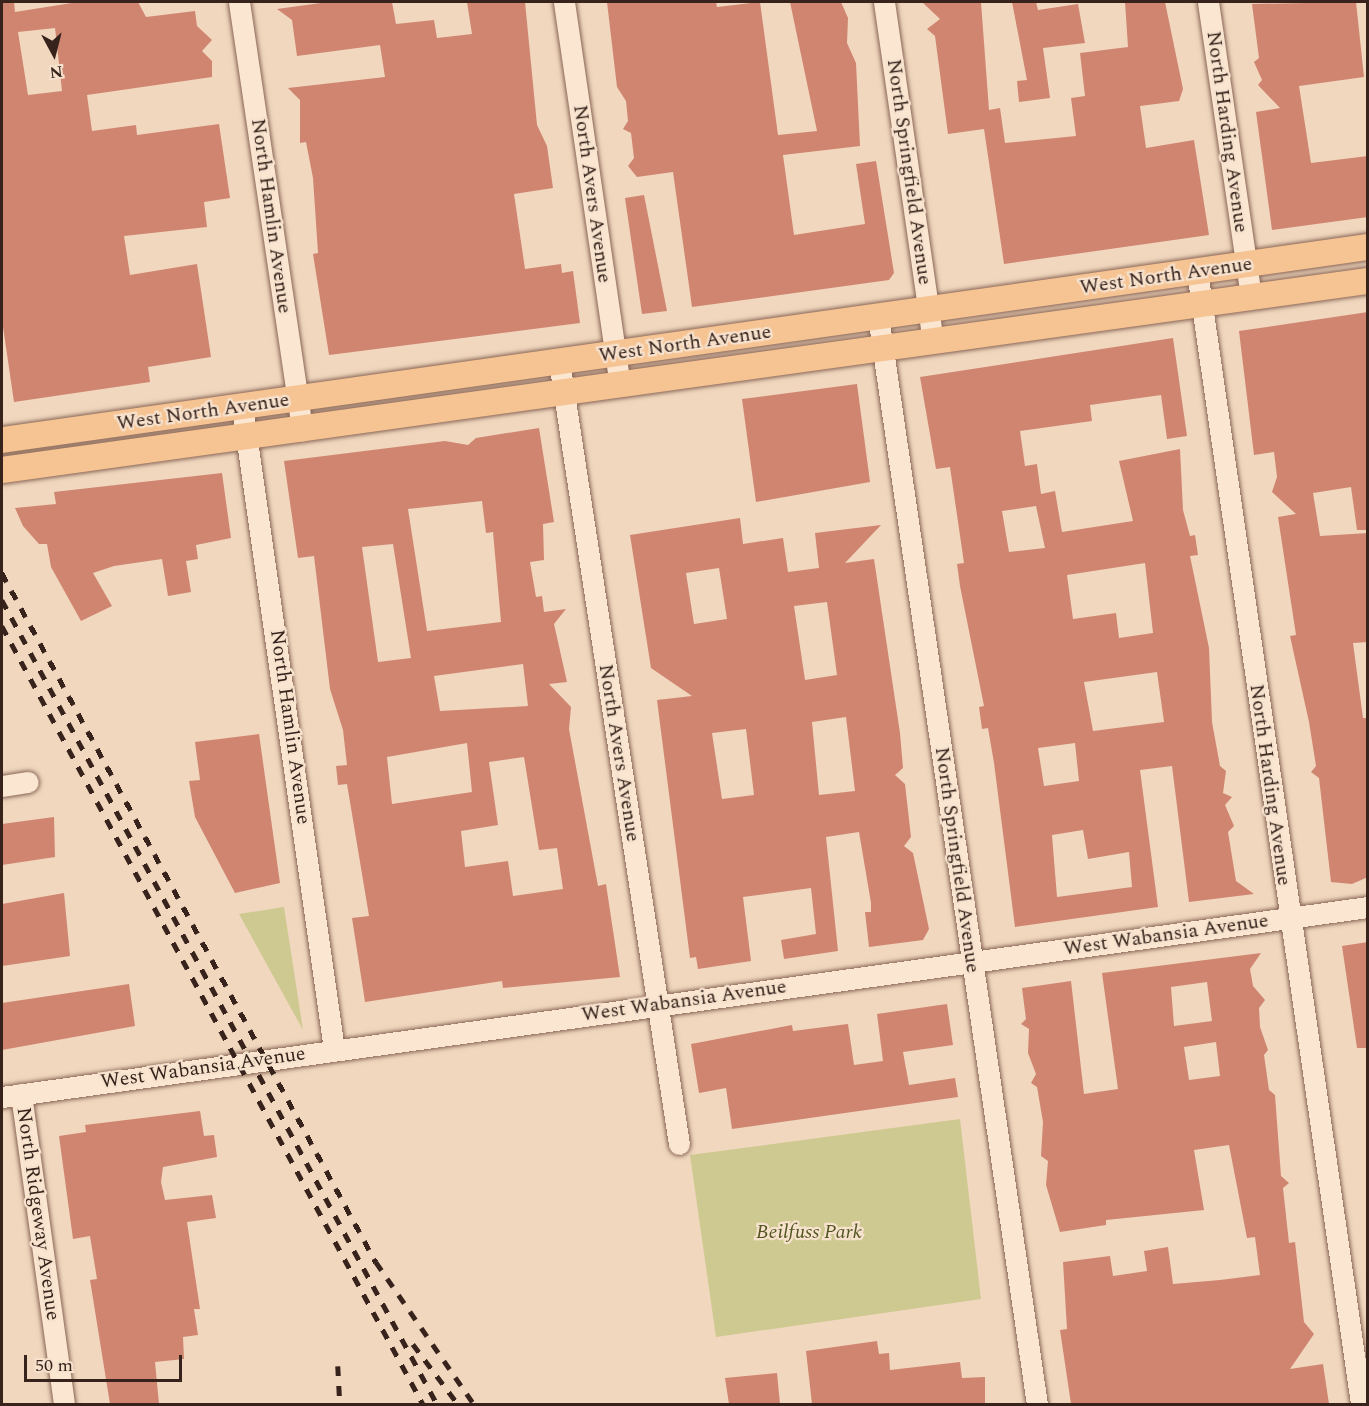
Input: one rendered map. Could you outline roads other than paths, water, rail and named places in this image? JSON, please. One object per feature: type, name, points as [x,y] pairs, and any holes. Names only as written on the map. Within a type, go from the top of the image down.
[{"type":"main road","name":"West North Avenue","points":[[2,440],[1368,247]]},
{"type":"main road","name":"West North Avenue","points":[[2,470],[1368,281]]},
{"type":"street","name":"North Hamlin Avenue","points":[[239,2],[302,430]]},
{"type":"street","name":"North Avers Avenue","points":[[564,2],[620,386]]},
{"type":"street","name":"North Springfield Avenue","points":[[884,2],[933,342]]},
{"type":"street","name":"North Harding Avenue","points":[[1208,2],[1251,297]]},
{"type":"street","name":"North Harding Avenue","points":[[1197,271],[1361,1404]]},
{"type":"street","name":"North Springfield Avenue","points":[[878,316],[1037,1404]]},
{"type":"street","name":"North Avers Avenue","points":[[559,361],[679,1144]]},
{"type":"street","name":"North Hamlin Avenue","points":[[242,406],[334,1049]]},
{"type":"street","points":[[2,786],[28,782]]},
{"type":"street","name":"West Wabansia Avenue","points":[[11,1095],[1368,907]]},
{"type":"street","name":"North Ridgeway Avenue","points":[[11,1095],[64,1404]]},
{"type":"railway","points":[[2,573],[376,1262],[474,1404]]},
{"type":"railway","points":[[2,600],[437,1404]]},
{"type":"railway","points":[[2,626],[423,1404]]},
{"type":"railway","points":[[413,1344],[458,1404]]},
{"type":"railway","points":[[338,1366],[340,1404]]},
{"type":"park label","name":"Beilfuss Park","points":[[809,1232]]}]
